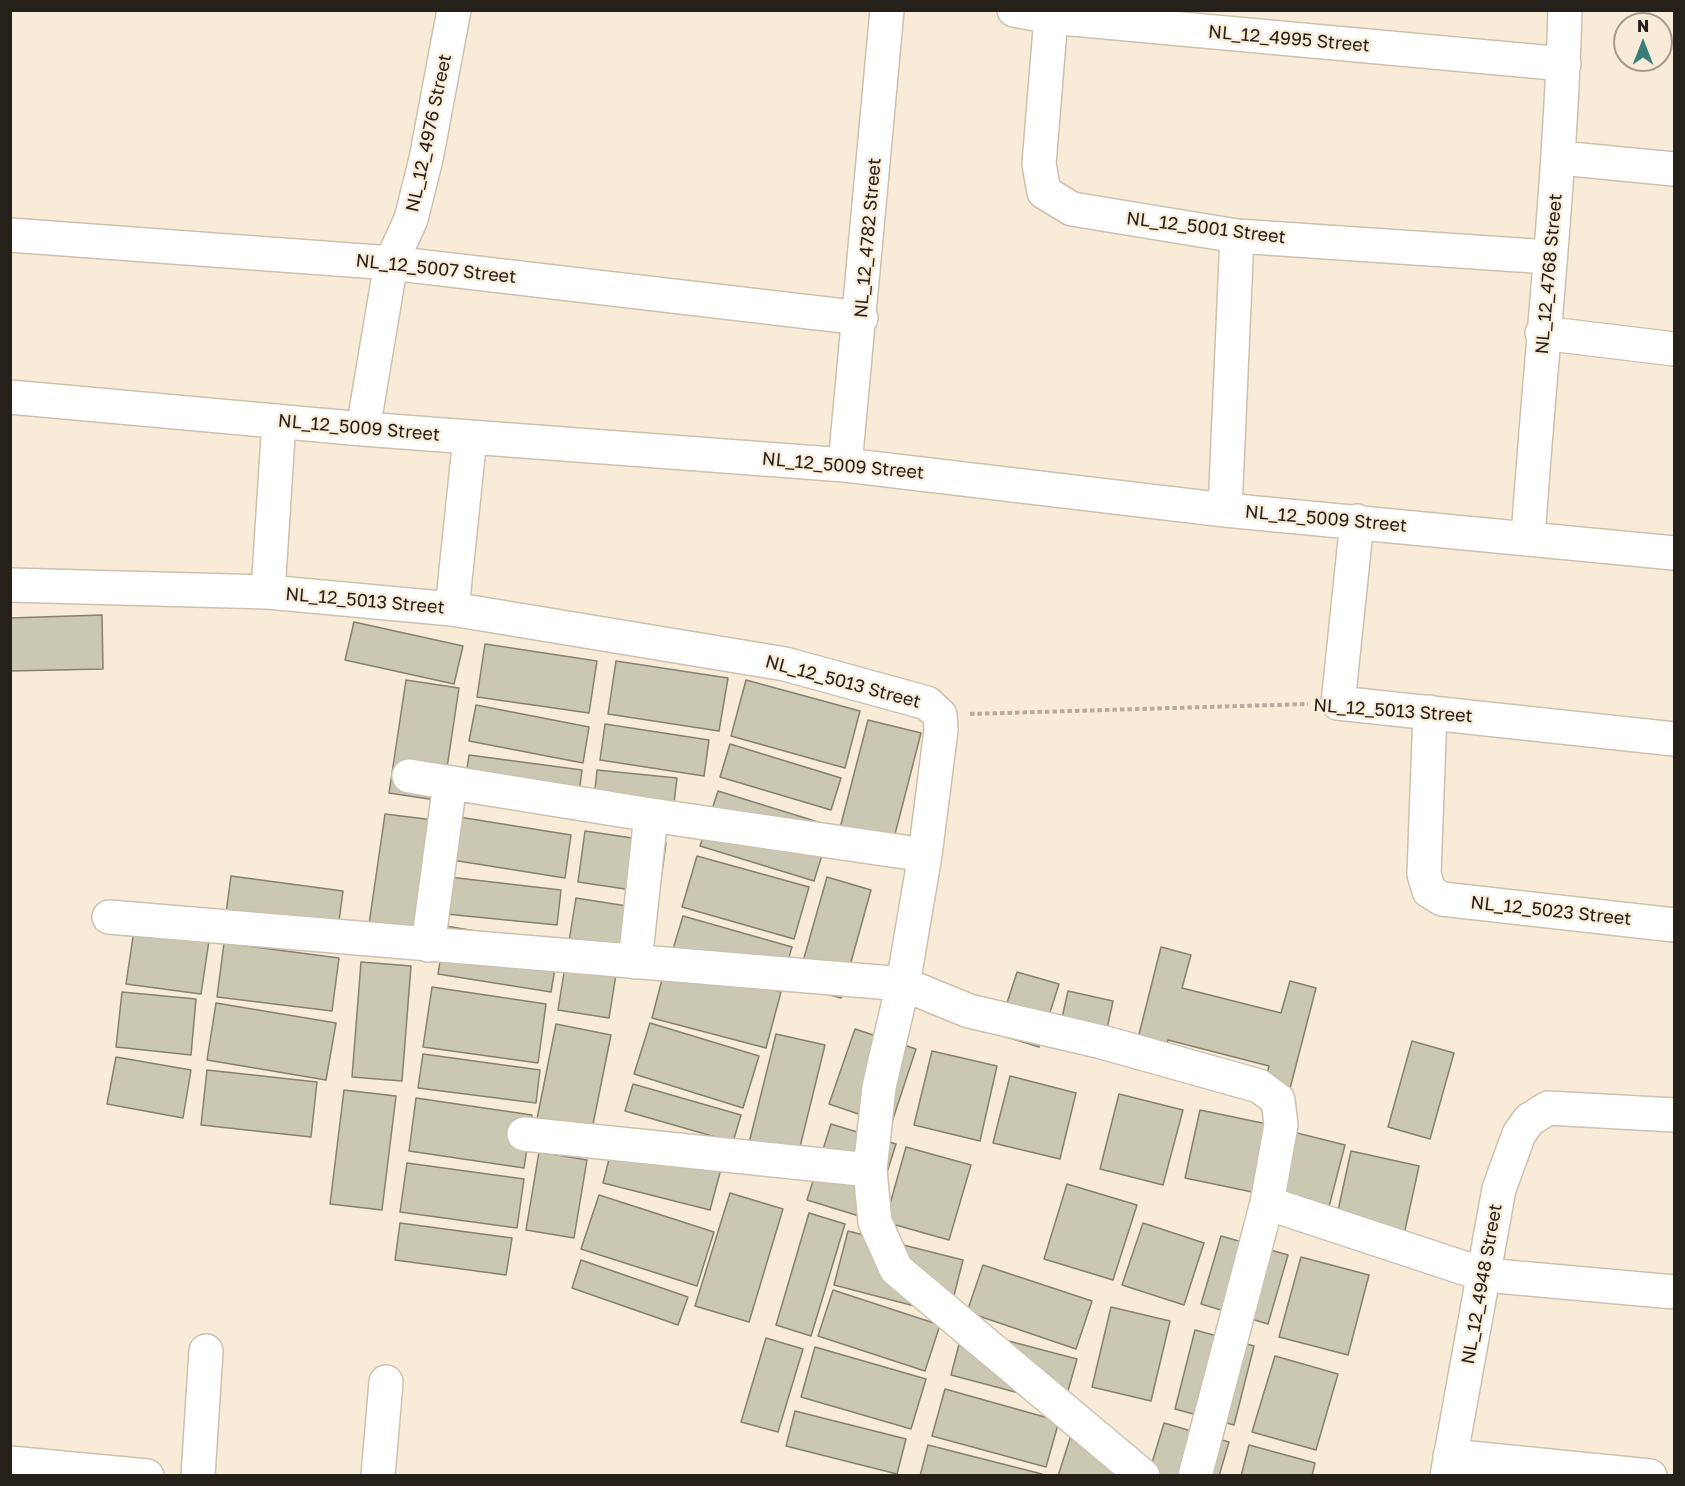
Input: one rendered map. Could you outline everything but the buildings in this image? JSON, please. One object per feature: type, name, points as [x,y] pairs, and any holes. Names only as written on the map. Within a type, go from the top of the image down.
[{"type":"street","name":"NL_12_4976 Street","points":[[363,429],[391,263],[414,209],[454,10]]},
{"type":"street","name":"NL_12_4782 Street","points":[[845,465],[861,318],[887,10]]},
{"type":"street","name":"NL_12_4995 Street","points":[[1014,10],[1051,17],[1564,64]]},
{"type":"street","name":"NL_12_4768 Street","points":[[1528,538],[1542,333],[1560,158],[1565,10]]},
{"type":"street","name":"NL_12_5001 Street","points":[[1051,17],[1039,164],[1044,192],[1072,209],[1237,236],[1549,256]]},
{"type":"street","points":[[1560,158],[1674,169]]},
{"type":"street","name":"NL_12_5007 Street","points":[[10,234],[391,263],[861,318]]},
{"type":"street","points":[[1225,510],[1237,236]]},
{"type":"street","points":[[1542,333],[1674,349]]},
{"type":"street","name":"NL_12_5009 Street","points":[[10,397],[363,429],[845,465],[1225,510],[1674,553]]},
{"type":"street","points":[[268,592],[279,421]]},
{"type":"street","points":[[452,609],[470,437]]},
{"type":"street","points":[[1338,703],[1357,521]]},
{"type":"street","name":"NL_12_5013 Street","points":[[10,585],[268,592],[452,609],[785,664],[927,703],[940,715]]},
{"type":"street","name":"NL_12_5013 Street","points":[[1338,703],[1674,740]]},
{"type":"street","name":"NL_12_5023 Street","points":[[1430,712],[1424,874],[1429,891],[1442,899],[1674,925]]},
{"type":"street","points":[[940,715],[941,730],[924,855],[903,984],[879,1087],[870,1170],[875,1222],[896,1269],[1143,1476]]},
{"type":"street","points":[[409,776],[651,815],[924,855]]},
{"type":"street","points":[[428,945],[450,783]]},
{"type":"street","points":[[634,962],[651,815]]},
{"type":"street","points":[[109,917],[903,984],[969,1011],[1102,1042],[1259,1086],[1278,1100],[1281,1125],[1267,1203],[1196,1476]]},
{"type":"street","name":"NL_12_4948 Street","points":[[1448,1466],[1485,1275],[1499,1189],[1519,1134],[1529,1120],[1548,1107],[1674,1115]]},
{"type":"street","points":[[524,1134],[870,1170]]},
{"type":"street","points":[[1267,1203],[1485,1275],[1674,1292]]},
{"type":"street","points":[[198,1476],[206,1351]]},
{"type":"street","points":[[378,1476],[386,1382]]},
{"type":"street","points":[[10,1463],[147,1476]]},
{"type":"street","points":[[1448,1466],[1650,1476]]},
{"type":"path","name":"NL_12_5013 Street","points":[[940,715],[1338,703]]}]
